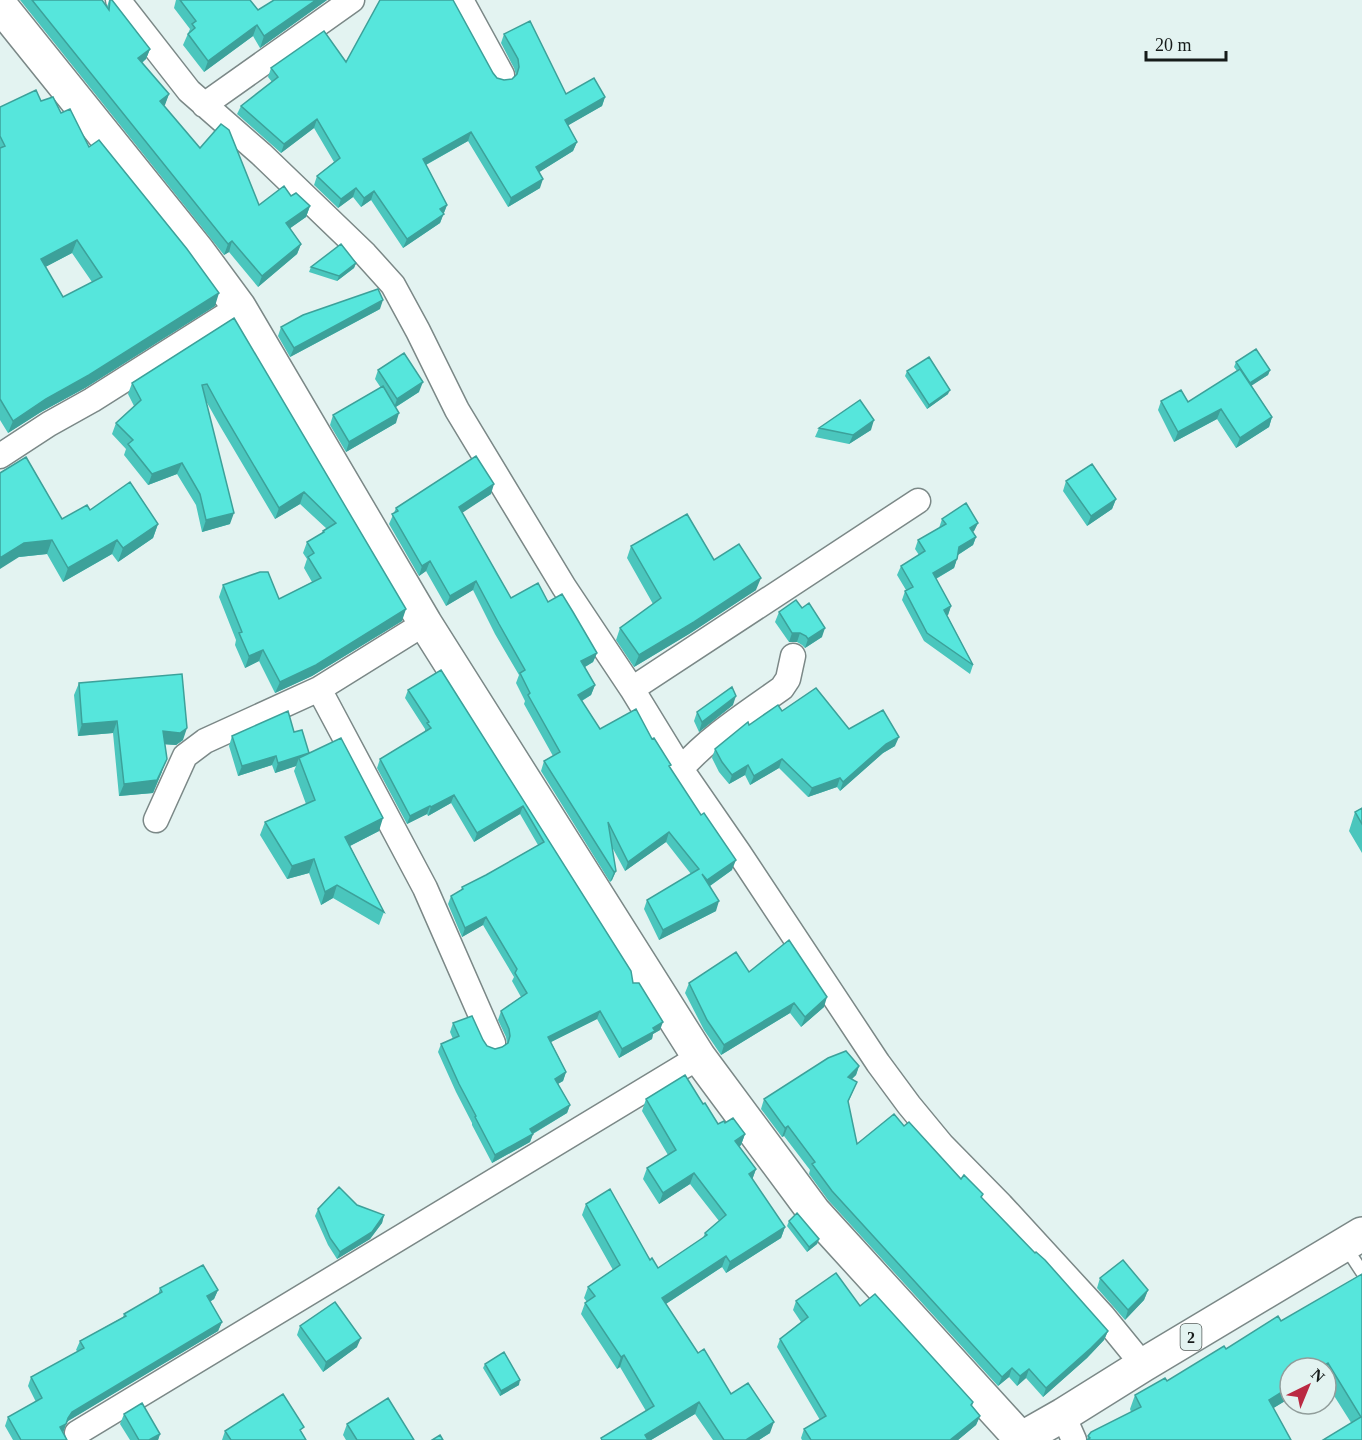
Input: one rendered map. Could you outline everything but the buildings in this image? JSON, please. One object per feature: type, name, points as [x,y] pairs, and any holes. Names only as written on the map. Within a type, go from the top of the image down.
[{"type":"main road","points":[[0,5],[239,307],[425,622],[699,1057],[814,1212],[1020,1440]]},
{"type":"main road","name":"2","points":[[1020,1440],[1069,1427],[1143,1365],[1353,1239]]},
{"type":"street","points":[[118,0],[189,91],[261,154],[393,285],[457,410],[564,587],[632,689],[681,769],[878,1063],[909,1106],[942,1145],[1001,1205],[1104,1317],[1143,1365]]},
{"type":"street","points":[[204,105],[352,0]]},
{"type":"street","points":[[461,0],[502,75]]},
{"type":"street","points":[[0,456],[239,307]]},
{"type":"street","points":[[632,689],[918,501]]},
{"type":"street","points":[[156,819],[185,756],[205,741],[319,688],[425,622]]},
{"type":"street","points":[[681,769],[713,739],[782,688],[788,679],[793,656]]},
{"type":"street","points":[[319,688],[425,888],[493,1043]]},
{"type":"street","points":[[77,1432],[699,1057]]},
{"type":"lane","points":[[1353,1239],[1362,1272]]}]
